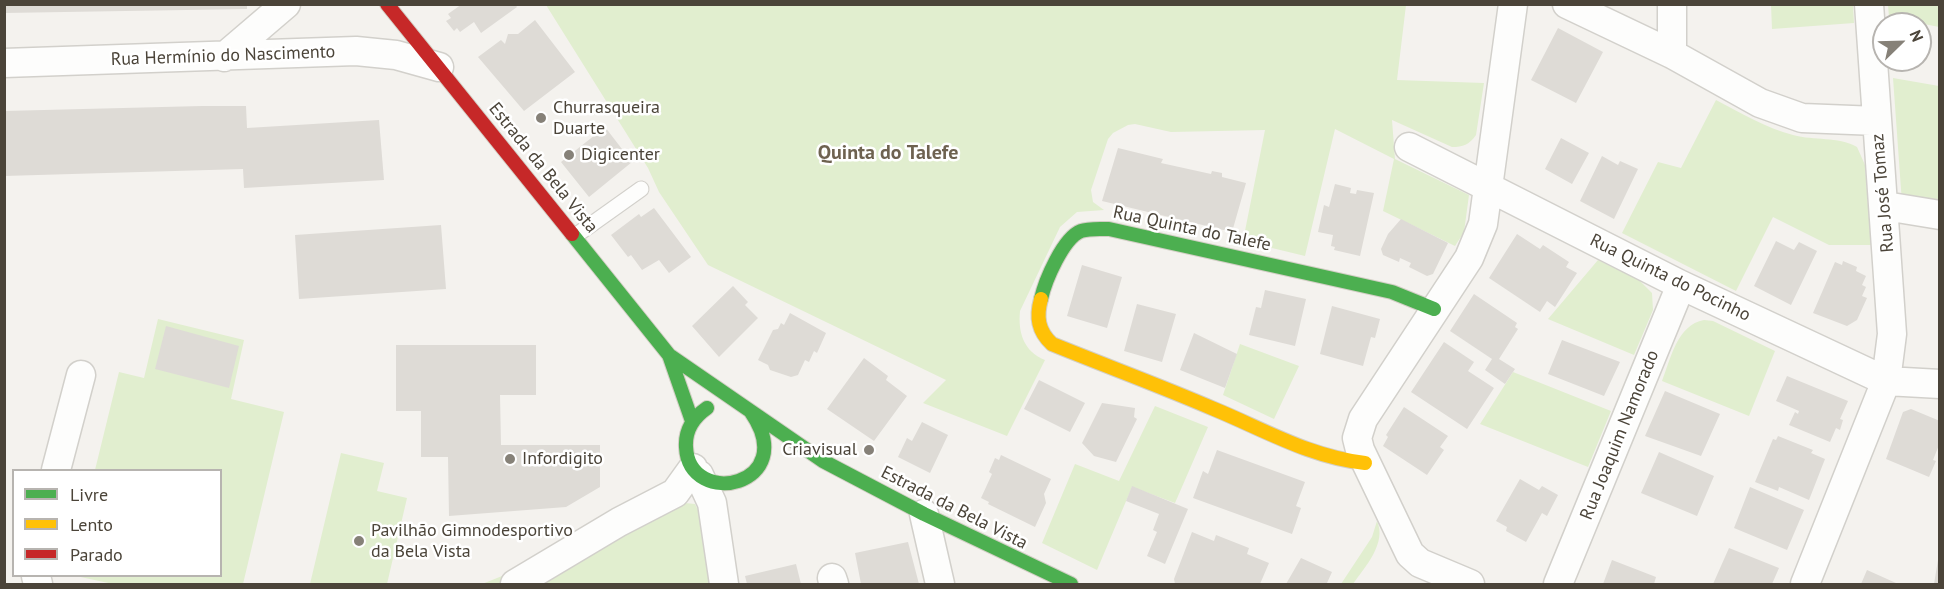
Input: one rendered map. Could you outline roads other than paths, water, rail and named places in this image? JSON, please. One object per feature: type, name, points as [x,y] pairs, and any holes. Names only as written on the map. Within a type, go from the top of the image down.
[{"type":"street","points":[[224,57],[286,4]]},
{"type":"street","name":"Estrada da Bela Vista","points":[[387,4],[669,355],[823,461],[924,514],[1071,585]]},
{"type":"street","points":[[1470,585],[1436,572],[1410,554],[1383,493],[1365,463],[1357,438],[1363,418],[1469,258],[1483,224],[1513,4]]},
{"type":"street","points":[[1567,4],[1672,54],[1760,103],[1802,118],[1877,121]]},
{"type":"street","points":[[1672,4],[1672,54]]},
{"type":"street","name":"Rua José Tomaz","points":[[1805,585],[1886,381],[1892,334],[1885,206],[1869,4]]},
{"type":"street","name":"Rua Hermínio do Nascimento","points":[[4,63],[356,51],[396,55],[439,67]]},
{"type":"street","name":"Rua Quinta do Pocinho","points":[[1409,147],[1681,285],[1886,381],[1940,384]]},
{"type":"street","points":[[1885,206],[1940,215]]},
{"type":"street","name":"Rua Quinta do Talefe","points":[[1365,463],[1327,459],[1310,453],[1216,410],[1052,344],[1040,332],[1038,310],[1041,296],[1072,236],[1094,228],[1120,231],[1392,292],[1434,309]]},
{"type":"street","name":"Rua Joaquim Namorado","points":[[1558,585],[1681,285]]},
{"type":"street","points":[[669,355],[684,389],[692,421]]},
{"type":"street","points":[[57,469],[81,375]]},
{"type":"street","points":[[696,471],[713,482],[731,484],[746,479],[761,464],[766,450],[766,436],[747,409],[731,403],[718,403],[705,409],[692,421],[686,436],[686,450],[696,471],[712,503],[724,585]]},
{"type":"street","points":[[761,464],[786,459],[823,461]]},
{"type":"street","points":[[515,585],[619,522],[675,493],[696,471]]},
{"type":"street","points":[[924,514],[940,585]]},
{"type":"lane","points":[[574,236],[640,189]]},
{"type":"place","name":"Churrasqueira Duarte","points":[[541,118]]},
{"type":"place","name":"Digicenter","points":[[569,155]]},
{"type":"place","name":"Criavisual","points":[[869,450]]},
{"type":"place","name":"Infordigito","points":[[510,459]]},
{"type":"place","name":"Pavilhão Gimnodesportivo da Bela Vista","points":[[359,541]]},
{"type":"district","name":"Quinta do Talefe","points":[[888,153]]}]
